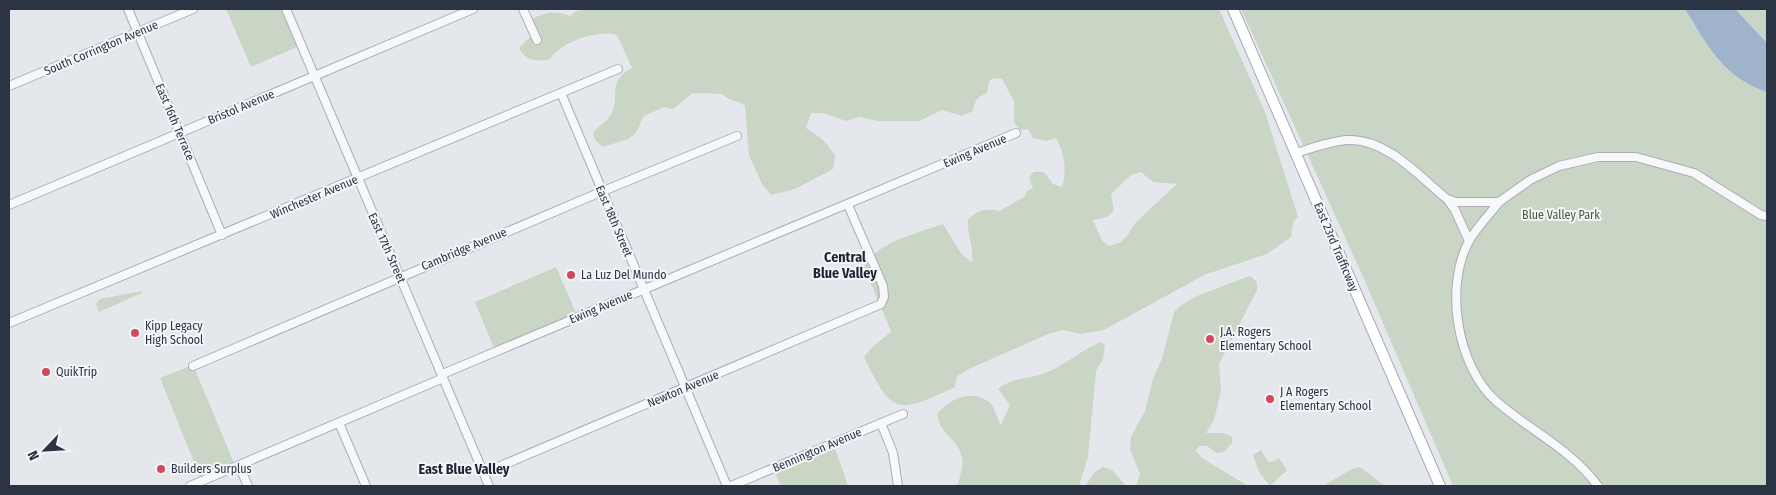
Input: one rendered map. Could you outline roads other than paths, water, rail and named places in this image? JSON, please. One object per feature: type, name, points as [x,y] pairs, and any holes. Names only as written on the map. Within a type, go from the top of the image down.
[{"type":"main road","name":"East 23rd Trafficway","points":[[1233,9],[1440,486]]},
{"type":"street","name":"East 16th Terrace","points":[[128,9],[222,235]]},
{"type":"street","name":"South Corrington Avenue","points":[[9,86],[193,9]]},
{"type":"street","name":"East 17th Street","points":[[286,9],[489,486]]},
{"type":"street","name":"Bristol Avenue","points":[[9,205],[473,9]]},
{"type":"street","points":[[523,9],[537,40]]},
{"type":"street","name":"Winchester Avenue","points":[[9,323],[357,179],[618,68]]},
{"type":"street","name":"East 18th Street","points":[[561,93],[727,486]]},
{"type":"street","name":"Ewing Avenue","points":[[190,486],[441,379],[445,373],[1016,133]]},
{"type":"street","name":"Cambridge Avenue","points":[[193,366],[602,191],[737,136]]},
{"type":"street","points":[[1296,153],[1349,140],[1368,143],[1390,153],[1447,199],[1455,210],[1469,241]]},
{"type":"street","points":[[1598,486],[1580,466],[1495,400],[1476,377],[1464,350],[1459,329],[1457,292],[1461,264],[1469,241],[1500,202],[1530,180],[1559,166],[1598,158],[1636,157],[1694,173],[1761,215],[1767,216]]},
{"type":"street","points":[[1447,199],[1456,202],[1500,202]]},
{"type":"street","name":"Newton Avenue","points":[[484,473],[881,304],[884,297],[883,286],[848,205]]},
{"type":"street","name":"Bennington Avenue","points":[[731,486],[903,414]]},
{"type":"street","points":[[339,423],[366,486]]},
{"type":"street","points":[[882,423],[893,453],[898,486]]},
{"type":"street","points":[[240,466],[248,486]]},
{"type":"water","points":[[1685,9],[1735,9],[1767,43],[1767,92],[1739,78],[1718,59]]},
{"type":"place","name":"La Luz Del Mundo","points":[[571,275]]},
{"type":"place","name":"Kipp Legacy High School","points":[[135,333]]},
{"type":"place","name":"J.A. Rogers Elementary School","points":[[1210,339]]},
{"type":"place","name":"QuikTrip","points":[[46,372]]},
{"type":"place","name":"J A Rogers Elementary School","points":[[1270,399]]},
{"type":"place","name":"Builders Surplus","points":[[161,469]]},
{"type":"district","name":"Central Blue Valley","points":[[845,266]]},
{"type":"district","name":"East Blue Valley","points":[[464,469]]},
{"type":"park label","name":"Blue Valley Park","points":[[1561,215]]}]
